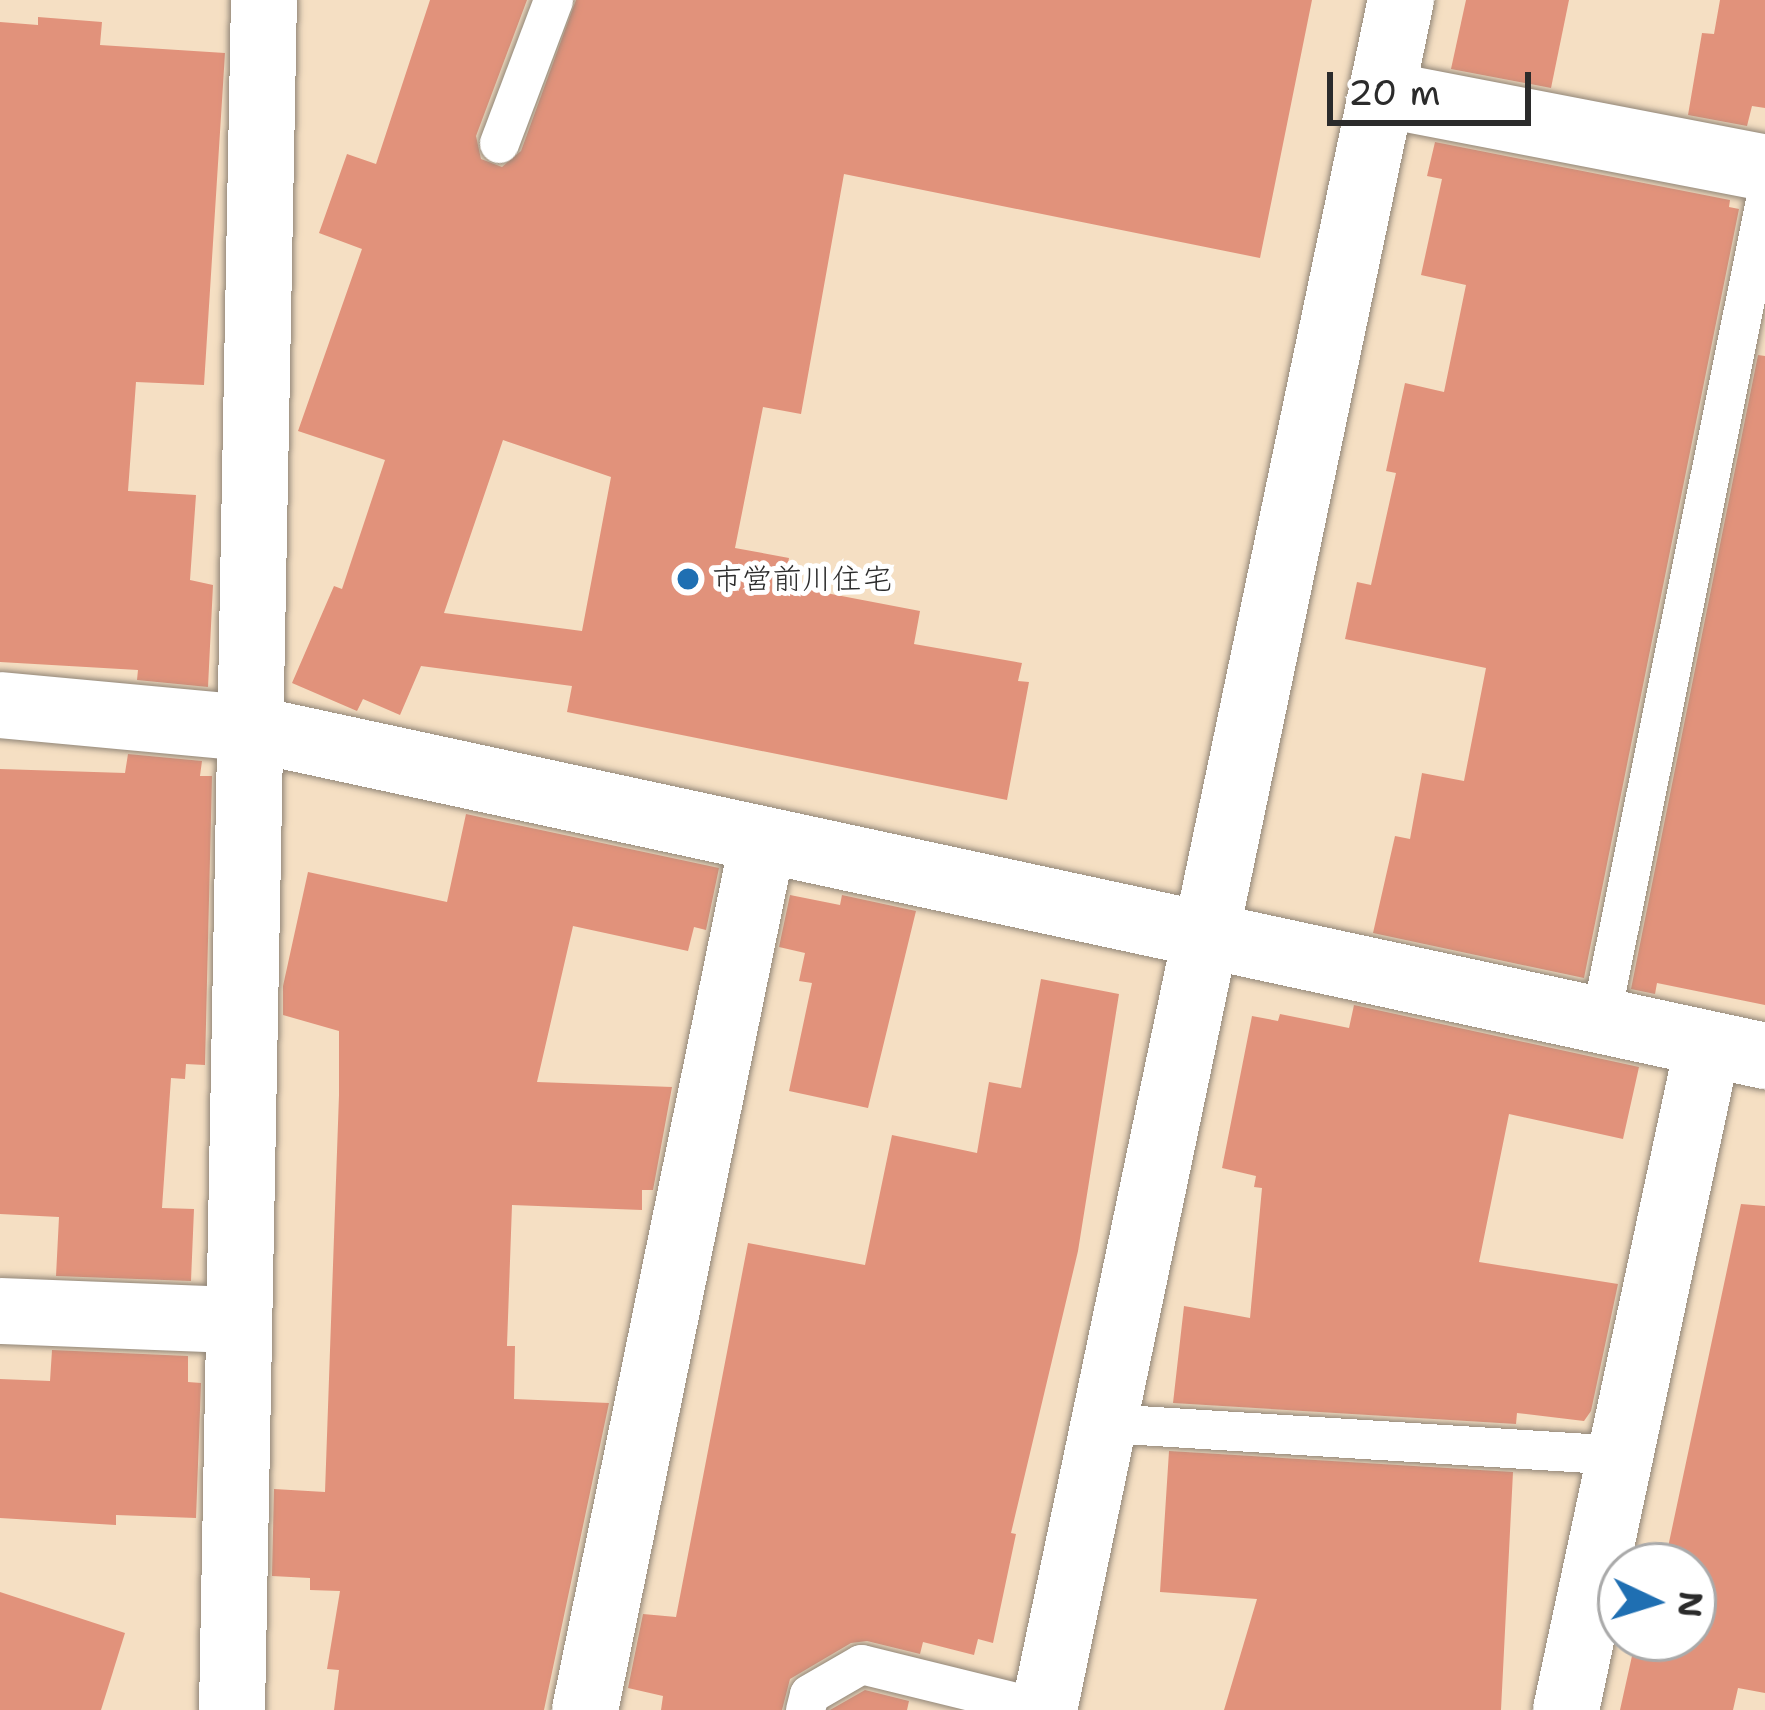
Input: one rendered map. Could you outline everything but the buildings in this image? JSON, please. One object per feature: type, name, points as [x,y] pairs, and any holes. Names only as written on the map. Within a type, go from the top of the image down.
[{"type":"street","points":[[232,1710],[264,0]]},
{"type":"street","points":[[1044,1710],[1401,0]]},
{"type":"street","points":[[1382,94],[1765,168]]},
{"type":"street","points":[[0,705],[248,728],[1736,1050],[1620,1455],[1566,1710]]},
{"type":"street","points":[[584,1710],[763,840]]},
{"type":"street","points":[[0,1311],[238,1320]]},
{"type":"lane","points":[[500,143],[553,0]]},
{"type":"lane","points":[[1600,1020],[1765,200]]},
{"type":"lane","points":[[1106,1423],[1620,1455]]},
{"type":"lane","points":[[805,1710],[809,1694],[861,1664],[1044,1710]]},
{"type":"place","name":"市営前川住宅","points":[[688,579]]}]
